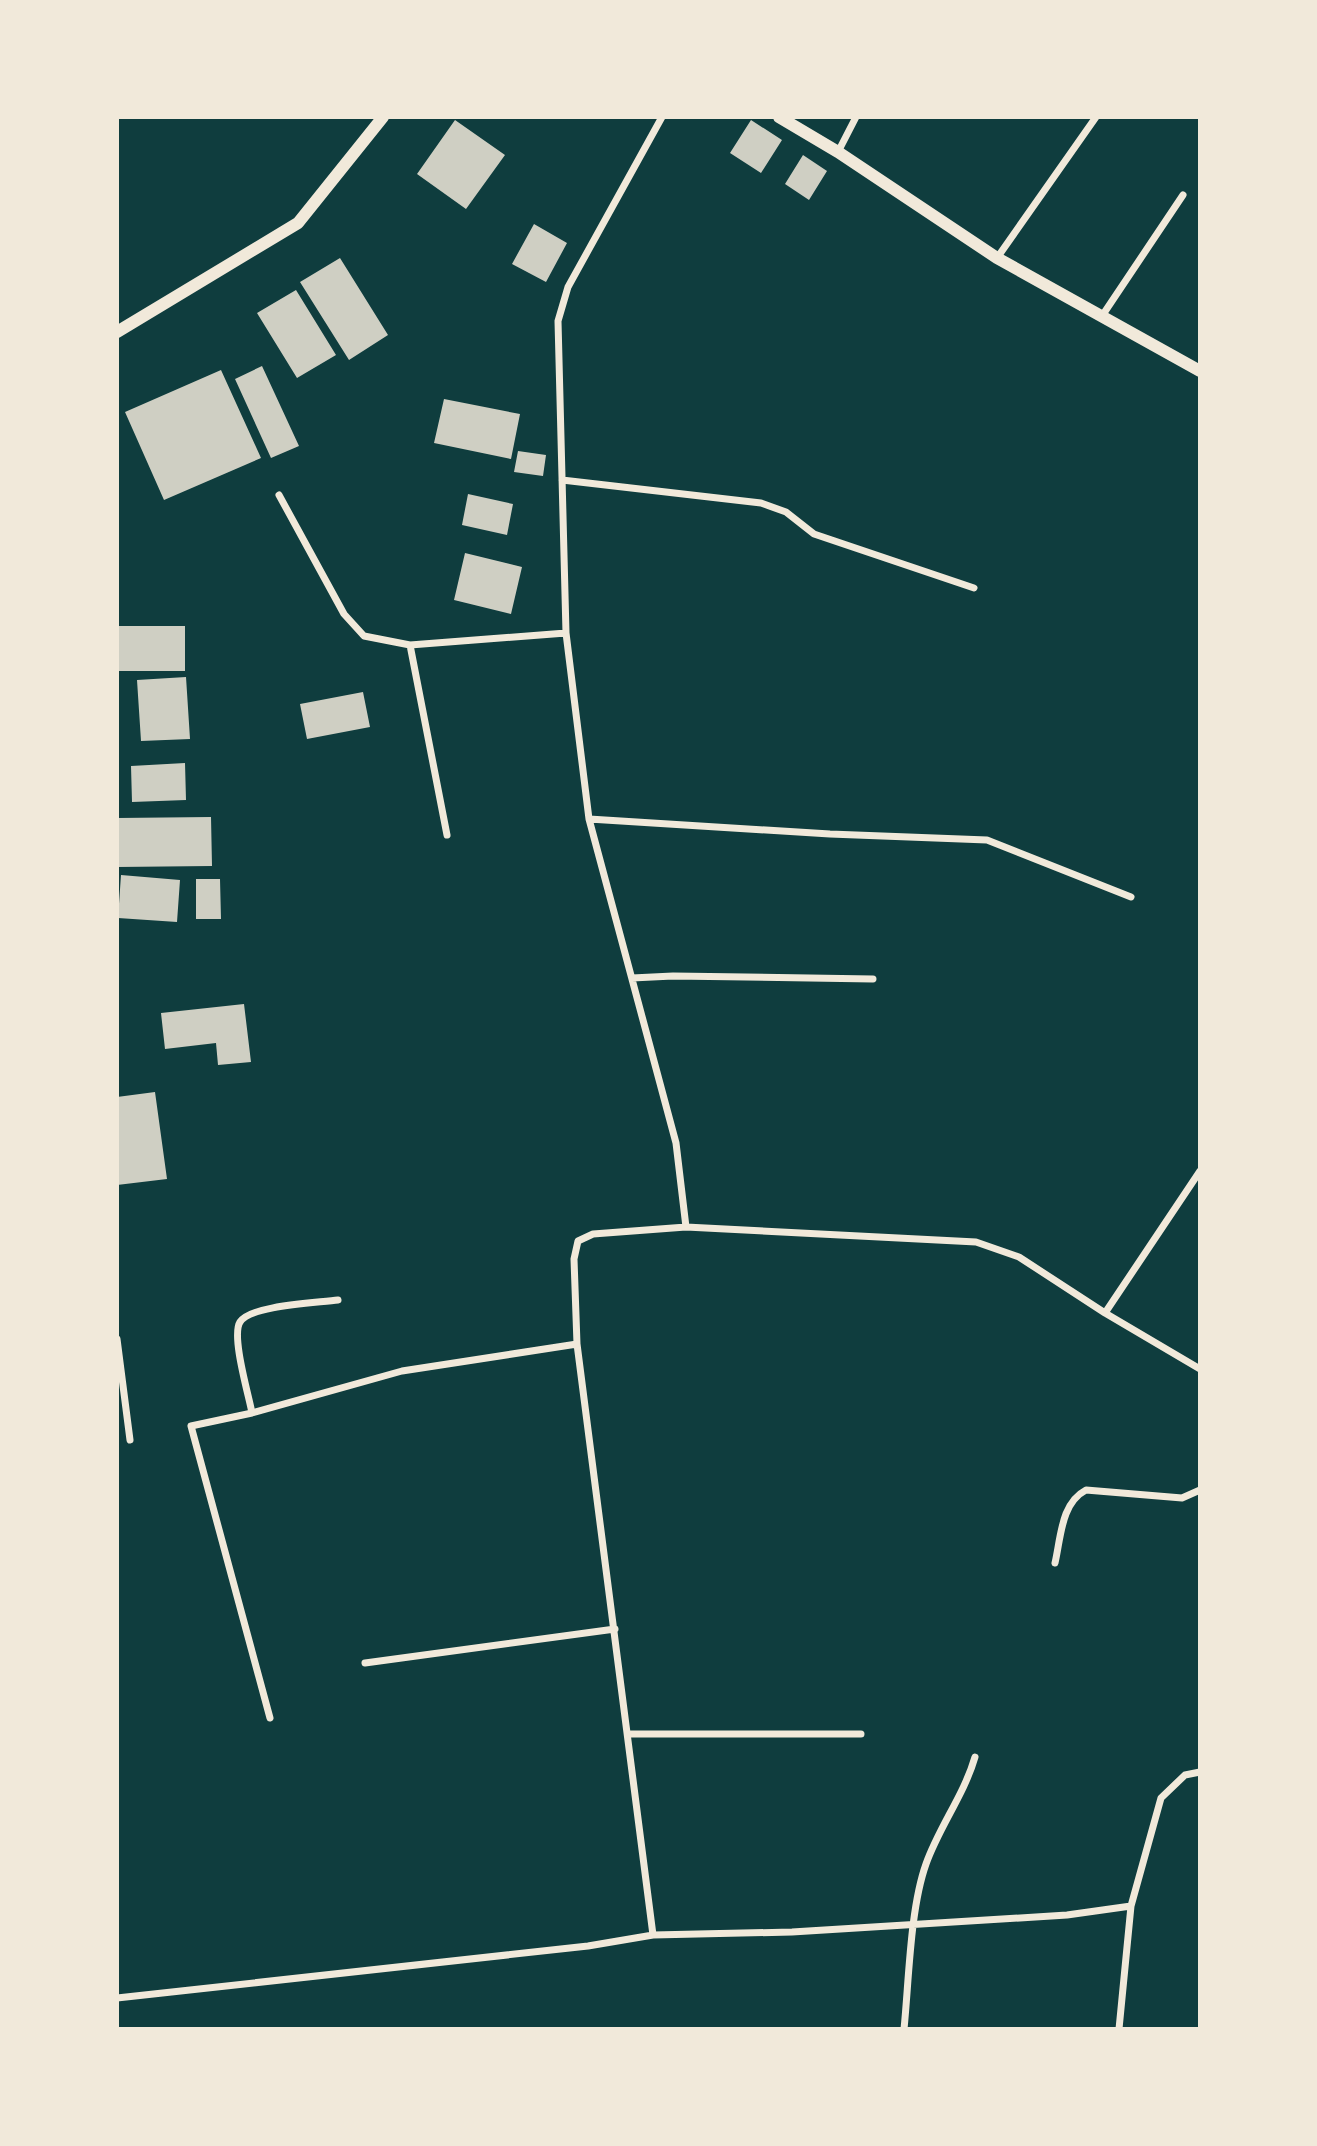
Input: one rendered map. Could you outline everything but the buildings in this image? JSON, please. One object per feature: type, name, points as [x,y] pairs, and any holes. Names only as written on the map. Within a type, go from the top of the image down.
[{"type":"street","points":[[117,332],[298,223],[383,117]]},
{"type":"street","points":[[662,117],[568,287],[558,321],[566,633],[589,819],[676,1143],[686,1227]]},
{"type":"street","points":[[779,117],[838,152],[997,258],[1200,371]]},
{"type":"street","points":[[838,152],[856,117]]},
{"type":"street","points":[[997,258],[1096,117]]},
{"type":"street","points":[[1102,316],[1183,195]]},
{"type":"street","points":[[562,480],[761,503],[786,512],[814,534],[974,588]]},
{"type":"street","points":[[279,495],[344,614],[365,636],[410,645],[566,633]]},
{"type":"street","points":[[410,645],[447,835]]},
{"type":"street","points":[[589,819],[830,834],[987,840],[1131,897]]},
{"type":"street","points":[[632,978],[673,976],[873,979]]},
{"type":"street","points":[[1105,1313],[1200,1171]]},
{"type":"street","points":[[653,1935],[577,1343],[574,1258],[578,1241],[593,1234],[686,1227],[976,1242],[1019,1256],[1105,1313],[1200,1369]]},
{"type":"street","points":[[252,1413],[236,1335],[240,1322],[254,1311],[338,1300]]},
{"type":"street","points":[[117,1339],[130,1440]]},
{"type":"street","points":[[271,1718],[191,1426],[252,1413],[402,1371],[577,1343]]},
{"type":"street","points":[[1055,1563],[1067,1508],[1080,1493],[1086,1490],[1182,1497],[1200,1490]]},
{"type":"street","points":[[365,1663],[614,1629]]},
{"type":"street","points":[[628,1734],[861,1734]]},
{"type":"street","points":[[904,2029],[914,1924],[927,1861],[963,1791],[975,1757]]},
{"type":"street","points":[[1119,2029],[1131,1906],[1161,1798],[1185,1775],[1200,1772]]},
{"type":"street","points":[[117,1998],[588,1946],[653,1935],[792,1932],[1067,1915],[1131,1906]]}]
